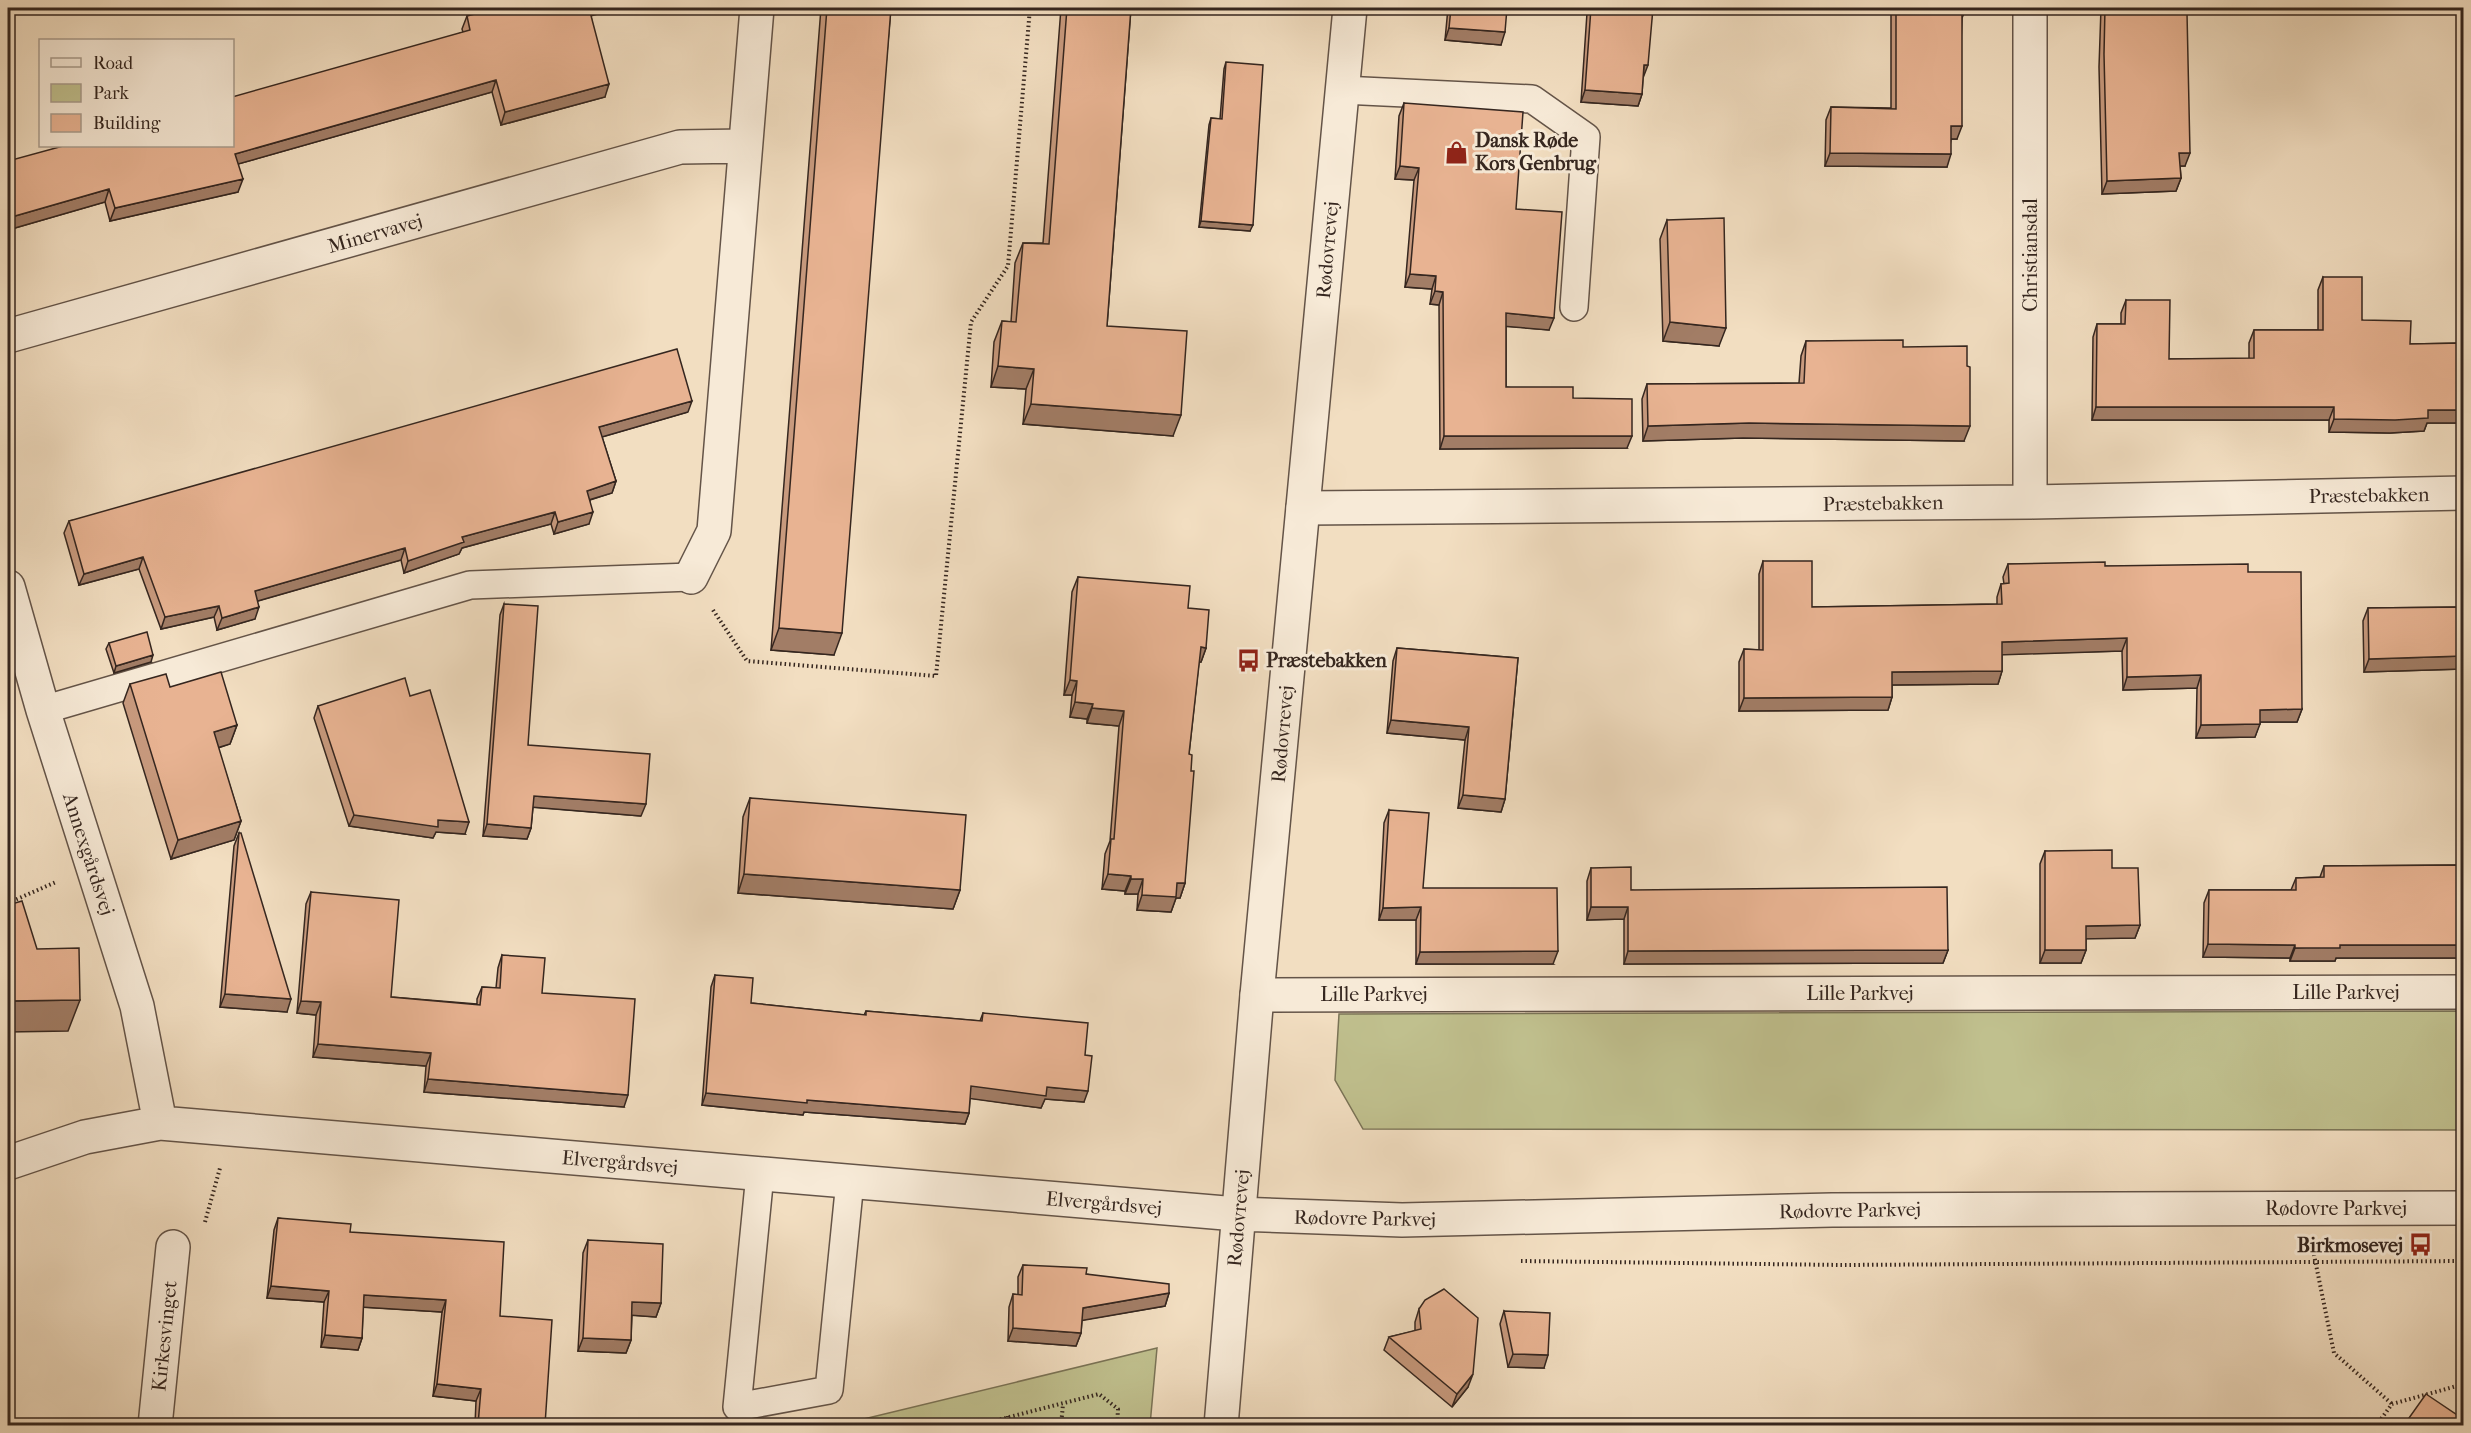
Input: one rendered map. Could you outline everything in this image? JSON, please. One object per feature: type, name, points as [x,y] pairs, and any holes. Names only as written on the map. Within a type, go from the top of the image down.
[{"type":"street","points":[[691,577],[714,531],[757,8]]},
{"type":"street","name":"Rødovrevej","points":[[1221,1425],[1257,994],[1350,8]]},
{"type":"street","name":"Christiansdal","points":[[2030,8],[2030,502]]},
{"type":"street","name":"Minervavej","points":[[8,336],[680,147],[745,146]]},
{"type":"street","name":"Præstebakken","points":[[1303,508],[2030,502],[2463,493]]},
{"type":"street","name":"Annexgårdsvej","points":[[8,587],[43,710],[137,1006],[160,1123]]},
{"type":"street","name":"Lille Parkvej","points":[[1257,994],[2463,992]]},
{"type":"street","name":"Elvergårdsvej","points":[[8,1163],[85,1137],[160,1123],[1238,1214]]},
{"type":"street","name":"Rødovre Parkvej","points":[[1238,1214],[1402,1220],[1832,1210],[2463,1208]]},
{"type":"street","name":"Kirkesvinget","points":[[155,1425],[173,1248]]},
{"type":"lane","points":[[1342,90],[1532,99],[1587,138],[1574,307]]},
{"type":"lane","points":[[43,710],[470,585],[691,577]]},
{"type":"lane","points":[[760,1174],[737,1407],[829,1390],[850,1181]]},
{"type":"path","points":[[691,577],[747,661],[936,676],[971,322],[1008,266],[1030,8]]},
{"type":"path","points":[[8,903],[93,866]]},
{"type":"path","points":[[173,1248],[204,1229],[233,1129]]},
{"type":"path","points":[[2305,1208],[2334,1353],[2392,1404]]},
{"type":"path","points":[[1520,1261],[1843,1265],[2463,1261]]},
{"type":"path","points":[[2376,1425],[2392,1404],[2463,1384]]},
{"type":"path","points":[[974,1425],[1099,1394],[1118,1409],[1117,1425]]},
{"type":"path","points":[[1061,1425],[1063,1404]]},
{"type":"path","points":[[1008,1416],[1008,1425]]},
{"type":"green space","points":[[2463,1011],[2463,1130],[1363,1129],[1335,1080],[1339,1014]]},
{"type":"green space","points":[[1157,1348],[1150,1425],[839,1425]]},
{"type":"building","points":[[498,8],[589,8],[609,84],[505,112],[496,80],[235,154],[243,179],[115,208],[109,189],[8,218],[8,161],[59,147],[234,147],[234,96],[470,30],[467,16]]},
{"type":"building","points":[[827,8],[891,8],[842,633],[779,628]]},
{"type":"building","points":[[1067,8],[1131,8],[1107,326],[1187,331],[1181,415],[1031,404],[1034,369],[998,366],[1002,321],[1016,322],[1023,243],[1049,244]]},
{"type":"building","points":[[1451,8],[1507,8],[1505,32],[1449,28]]},
{"type":"building","points":[[1591,8],[1653,8],[1648,65],[1644,65],[1642,94],[1585,90]]},
{"type":"building","points":[[1896,8],[1965,8],[1965,11],[1962,11],[1962,126],[1951,126],[1951,154],[1830,153],[1831,107],[1896,109]]},
{"type":"building","points":[[2105,8],[2183,8],[2183,13],[2187,13],[2190,153],[2179,153],[2181,178],[2107,181]]},
{"type":"building","points":[[1226,62],[1263,65],[1253,225],[1201,221],[1211,118],[1222,119]]},
{"type":"building","points":[[1404,103],[1523,112],[1516,209],[1562,212],[1554,318],[1506,313],[1506,387],[1573,387],[1573,398],[1632,399],[1632,436],[1444,436],[1443,292],[1435,291],[1436,276],[1410,274],[1419,168],[1400,166]]},
{"type":"building","points":[[1724,218],[1726,328],[1670,322],[1667,220]]},
{"type":"building","points":[[2323,277],[2362,277],[2362,320],[2411,321],[2410,344],[2463,343],[2463,410],[2428,410],[2428,418],[2395,420],[2334,419],[2334,407],[2096,407],[2097,324],[2125,324],[2126,300],[2170,300],[2169,359],[2254,358],[2254,330],[2323,330]]},
{"type":"building","points":[[1903,340],[1903,347],[1967,346],[1967,366],[1970,367],[1970,426],[1749,423],[1648,426],[1647,384],[1804,383],[1806,341]]},
{"type":"building","points":[[677,349],[692,401],[599,427],[616,481],[587,491],[593,512],[558,522],[555,512],[462,537],[464,542],[408,561],[405,548],[255,591],[259,607],[222,618],[219,606],[165,617],[143,557],[84,574],[69,521]]},
{"type":"building","points":[[1763,561],[1812,561],[1812,607],[2002,604],[2001,584],[2009,583],[2008,564],[2105,562],[2105,566],[2248,564],[2248,572],[2301,572],[2302,709],[2260,710],[2260,724],[2201,725],[2201,675],[2127,677],[2127,638],[2002,642],[2002,671],[1892,672],[1892,697],[1744,698],[1744,649],[1763,650]]},
{"type":"building","points":[[1078,577],[1190,586],[1188,608],[1209,610],[1206,648],[1201,647],[1189,754],[1192,755],[1191,771],[1194,771],[1185,883],[1177,883],[1176,897],[1142,895],[1143,879],[1108,874],[1111,839],[1114,839],[1124,711],[1092,708],[1093,704],[1075,702],[1077,681],[1070,680]]},
{"type":"building","points":[[504,604],[538,606],[528,745],[650,754],[646,804],[534,796],[531,828],[487,824]]},
{"type":"building","points":[[2463,607],[2463,656],[2369,659],[2368,608]]},
{"type":"building","points":[[147,632],[153,655],[116,666],[109,643]]},
{"type":"building","points":[[1397,648],[1518,658],[1505,799],[1463,795],[1469,727],[1391,720]]},
{"type":"building","points":[[221,672],[237,725],[214,732],[241,821],[178,840],[130,684],[166,674],[170,687]]},
{"type":"building","points":[[405,678],[410,696],[430,690],[469,822],[438,820],[438,827],[354,815],[318,706]]},
{"type":"building","points":[[750,798],[966,815],[960,890],[744,874]]},
{"type":"building","points":[[1389,810],[1429,813],[1423,888],[1557,888],[1558,951],[1420,952],[1421,907],[1383,908]]},
{"type":"building","points":[[239,833],[241,833],[291,999],[225,994]]},
{"type":"building","points":[[2112,850],[2112,868],[2138,868],[2140,925],[2086,926],[2086,950],[2045,950],[2045,851]]},
{"type":"building","points":[[2463,865],[2463,945],[2340,945],[2340,948],[2295,948],[2295,945],[2208,944],[2209,890],[2296,890],[2296,878],[2324,877],[2324,866]]},
{"type":"building","points":[[1631,867],[1631,890],[1947,887],[1948,950],[1628,951],[1628,907],[1591,907],[1591,868]]},
{"type":"building","points":[[311,892],[399,900],[391,997],[480,1005],[482,987],[500,988],[502,955],[545,958],[542,993],[635,999],[628,1095],[428,1079],[431,1053],[318,1044],[321,1002],[301,1001]]},
{"type":"building","points":[[22,901],[37,949],[79,948],[80,1000],[8,1001],[8,905]]},
{"type":"building","points":[[715,975],[753,978],[751,1003],[866,1015],[866,1011],[982,1021],[983,1013],[1088,1023],[1085,1055],[1092,1056],[1088,1091],[1047,1087],[1046,1096],[971,1086],[969,1113],[807,1100],[807,1103],[706,1093]]},
{"type":"building","points":[[278,1218],[351,1224],[350,1232],[504,1242],[500,1316],[552,1320],[545,1425],[478,1425],[481,1389],[437,1384],[446,1300],[364,1295],[362,1338],[325,1335],[329,1291],[271,1286]]},
{"type":"building","points":[[588,1240],[663,1244],[661,1303],[632,1302],[631,1340],[583,1338]]},
{"type":"building","points":[[1023,1265],[1087,1268],[1086,1274],[1169,1284],[1169,1293],[1083,1308],[1081,1333],[1013,1328],[1013,1294],[1022,1295]]},
{"type":"building","points":[[1444,1289],[1478,1318],[1473,1374],[1457,1394],[1389,1337],[1421,1329],[1419,1309],[1425,1300]]},
{"type":"building","points":[[1504,1311],[1550,1313],[1548,1355],[1513,1354]]},
{"type":"building","points":[[2426,1394],[2463,1419],[2463,1425],[2404,1425]]},
{"type":"place","name":"Dansk Røde Kors Genbrug","points":[[1457,152]]},
{"type":"place","name":"Præstebakken","points":[[1248,660]]},
{"type":"place","name":"Birkmosevej","points":[[2421,1245]]}]
